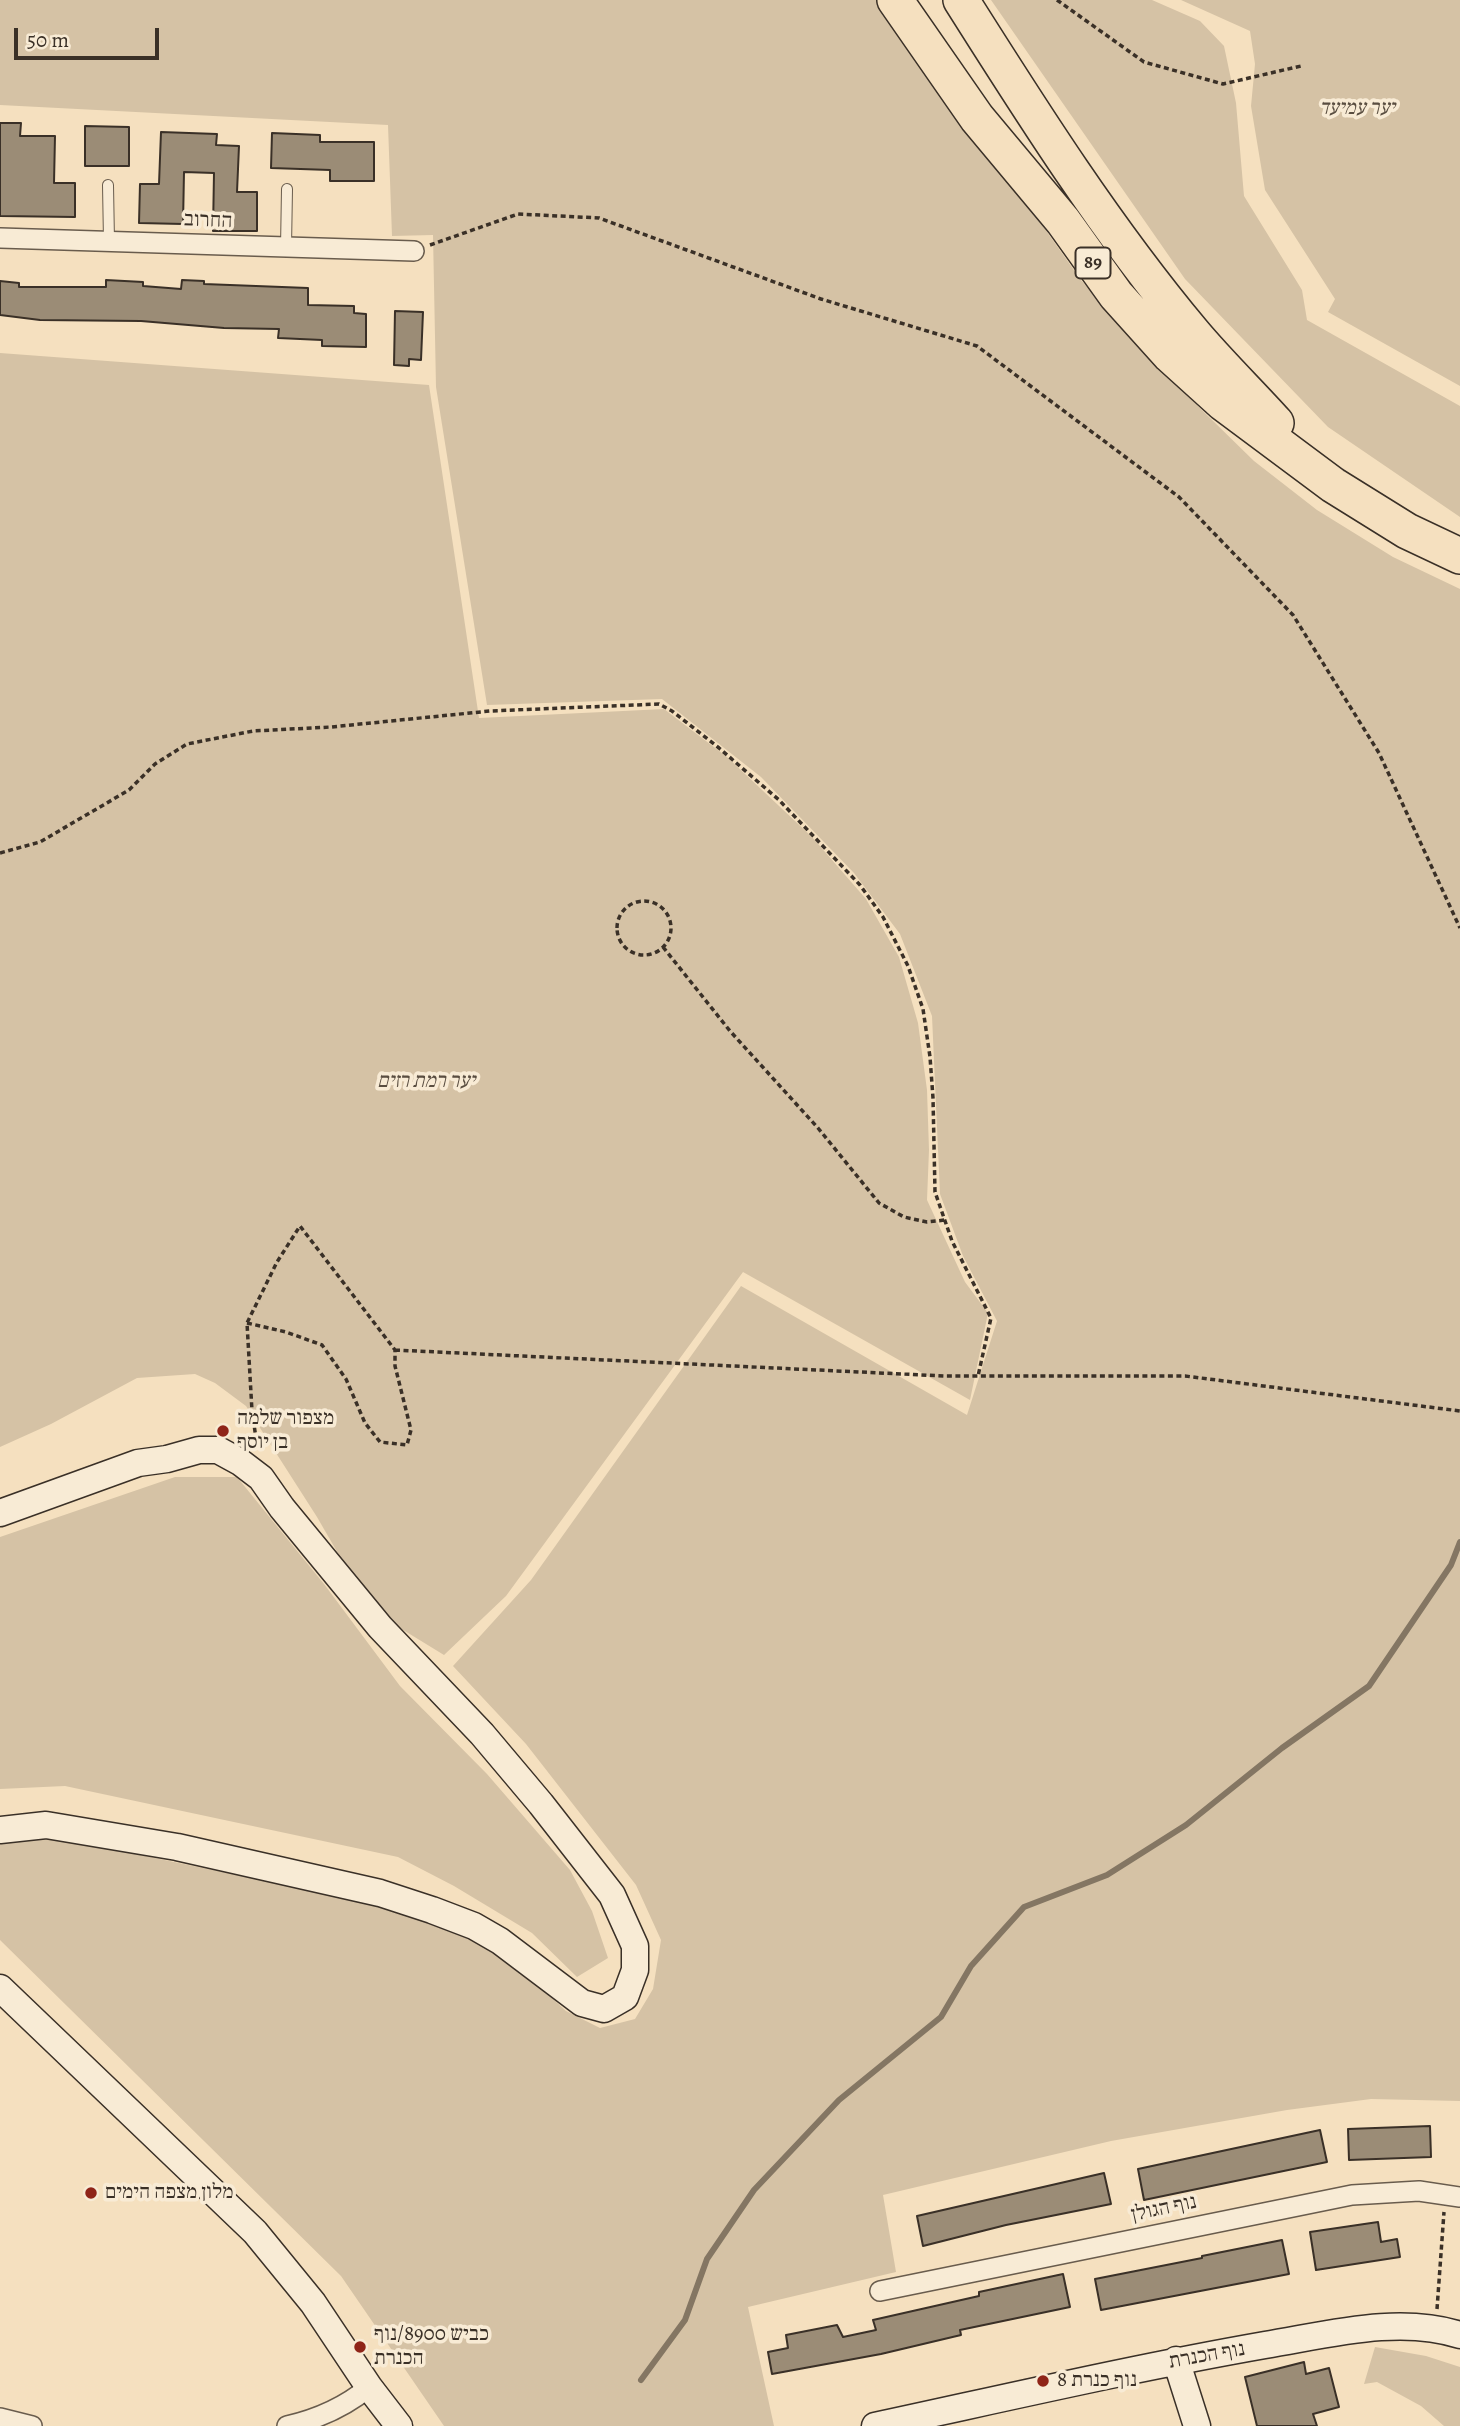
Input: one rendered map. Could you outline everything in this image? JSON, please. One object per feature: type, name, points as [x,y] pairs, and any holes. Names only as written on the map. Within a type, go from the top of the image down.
[{"type":"highway","name":"89","points":[[895,0],[977,118],[1063,221],[1125,305],[1170,355],[1223,402],[1333,485],[1407,531],[1460,556]]},
{"type":"highway","name":"89","points":[[961,0],[1014,84],[1122,240],[1193,333],[1333,485]]},
{"type":"main road","points":[[0,1513],[138,1463],[167,1460],[199,1450],[218,1450],[240,1462],[261,1478],[282,1508],[380,1627],[482,1734],[612,1895],[635,1946],[635,1970],[625,1997],[604,2009],[582,2003],[500,1941],[474,1926],[380,1893],[177,1847],[46,1825],[0,1830]]},
{"type":"main road","points":[[0,1988],[254,2232],[313,2303],[351,2360],[361,2394],[396,2422]]},
{"type":"main road","name":"נוף הכנרת","points":[[875,2426],[1177,2360],[1367,2329],[1448,2332]]},
{"type":"main road","points":[[1177,2360],[1197,2426]]},
{"type":"street","name":"החרוב","points":[[0,238],[414,251]]},
{"type":"street","name":"נוף הגולן","points":[[880,2291],[1352,2195],[1419,2191],[1453,2195]]},
{"type":"street","points":[[287,2426],[314,2420],[361,2394]]},
{"type":"street","points":[[0,2418],[32,2426]]},
{"type":"lane","points":[[108,185],[108,241]]},
{"type":"lane","points":[[286,247],[287,189]]},
{"type":"path","points":[[1057,0],[1144,62],[1223,84],[1301,66]]},
{"type":"path","points":[[414,251],[518,214],[599,218],[821,299],[977,346],[1179,498],[1293,615],[1379,753],[1460,928]]},
{"type":"path","points":[[0,853],[40,842],[129,790],[155,764],[187,744],[253,730],[331,727],[489,711],[659,704],[671,710],[779,800],[851,876],[883,917],[908,966],[923,1009],[932,1084],[935,1192],[952,1241],[991,1318],[978,1376]]},
{"type":"path","points":[[641,901],[650,902],[665,911],[671,927],[670,936],[663,947],[652,954],[643,955],[627,948],[618,933],[620,916],[625,909],[641,901]]},
{"type":"path","points":[[663,947],[730,1031],[818,1128],[879,1203],[904,1217],[927,1222],[945,1220]]},
{"type":"path","points":[[247,1323],[286,1332],[322,1345],[346,1379],[365,1423],[380,1442],[407,1445],[411,1430],[395,1366],[395,1350],[300,1226],[277,1262],[247,1323],[252,1411],[261,1478]]},
{"type":"path","points":[[395,1350],[978,1376],[1185,1377],[1460,1411]]},
{"type":"path","points":[[1448,2332],[1453,2195]]},
{"type":"green space","points":[[0,0],[883,0],[1081,280],[1162,371],[1254,461],[1317,510],[1393,557],[1460,589],[1460,2101],[1371,2099],[1287,2110],[1111,2141],[883,2195],[896,2272],[748,2307],[774,2426],[444,2426],[341,2276],[0,1940],[0,1839],[53,1837],[411,1911],[467,1935],[526,1974],[566,2011],[600,2028],[635,2019],[653,1989],[661,1940],[636,1885],[526,1744],[453,1666],[531,1580],[741,1286],[967,1415],[997,1321],[963,1256],[940,1194],[932,1016],[900,934],[854,873],[761,777],[662,699],[487,705],[436,387],[433,235],[392,236],[388,125],[0,105]]},
{"type":"green space","points":[[991,0],[1152,0],[1200,21],[1224,46],[1236,103],[1244,196],[1302,290],[1307,320],[1460,406],[1460,517],[1328,427],[1185,279]]},
{"type":"green space","name":"יער עמיעד","points":[[1181,0],[1460,0],[1460,386],[1328,312],[1335,299],[1265,190],[1251,106],[1255,64],[1250,31]]},
{"type":"green space","name":"יער רמת רזים","points":[[0,353],[429,385],[479,718],[664,709],[727,757],[812,837],[866,899],[899,957],[918,1023],[927,1090],[927,1200],[965,1282],[988,1313],[970,1400],[743,1272],[506,1596],[444,1655],[382,1617],[354,1581],[317,1517],[246,1406],[215,1383],[195,1374],[137,1378],[51,1424],[0,1447]]},
{"type":"green space","points":[[175,1477],[237,1477],[324,1584],[400,1686],[487,1774],[570,1870],[592,1911],[608,1958],[577,1977],[532,1933],[454,1886],[398,1857],[65,1786],[0,1789],[0,1537]]},
{"type":"green space","points":[[1375,2347],[1426,2356],[1460,2367],[1460,2426],[1444,2426],[1421,2406],[1377,2382],[1364,2384]]},
{"type":"building","points":[[0,123],[21,123],[20,136],[55,136],[54,183],[75,183],[75,217],[0,216]]},
{"type":"building","points":[[85,126],[129,127],[129,166],[85,166]]},
{"type":"building","points":[[161,132],[217,134],[216,145],[239,146],[237,192],[257,192],[257,231],[213,231],[214,173],[184,172],[183,224],[139,223],[140,184],[159,184]]},
{"type":"building","points":[[272,133],[320,135],[320,142],[374,142],[374,181],[330,181],[330,170],[271,168]]},
{"type":"building","points":[[106,280],[143,282],[143,286],[181,289],[182,280],[204,281],[204,284],[308,288],[308,305],[354,306],[354,313],[366,314],[366,347],[322,346],[322,340],[278,338],[279,329],[224,328],[141,321],[40,320],[0,315],[0,281],[19,283],[19,287],[106,287]]},
{"type":"building","points":[[395,311],[423,312],[421,360],[409,359],[409,366],[394,365]]},
{"type":"building","points":[[1430,2126],[1431,2157],[1349,2160],[1348,2129]]},
{"type":"building","points":[[1320,2130],[1327,2162],[1144,2200],[1138,2169]]},
{"type":"building","points":[[1104,2173],[1111,2204],[1006,2225],[923,2246],[917,2216]]},
{"type":"building","points":[[1378,2222],[1381,2242],[1397,2239],[1400,2257],[1316,2270],[1310,2232]]},
{"type":"building","points":[[1282,2240],[1289,2274],[1101,2310],[1095,2279]]},
{"type":"building","points":[[1063,2274],[1070,2307],[960,2330],[961,2335],[881,2354],[772,2374],[768,2352],[788,2348],[786,2335],[837,2325],[843,2337],[876,2330],[873,2320],[979,2296],[979,2292]]},
{"type":"building","points":[[1304,2362],[1306,2374],[1329,2368],[1339,2407],[1313,2414],[1317,2426],[1257,2426],[1245,2377]]},
{"type":"waterway","points":[[641,2380],[685,2320],[707,2259],[754,2190],[839,2100],[941,2017],[971,1966],[1024,1907],[1107,1875],[1186,1825],[1282,1748],[1369,1686],[1451,1565],[1460,1542]]},
{"type":"place","name":"מצפור שלמה בן יוסף","points":[[223,1431]]},
{"type":"place","name":"מלון מצפה הימים","points":[[91,2193]]},
{"type":"place","name":"כביש 8900/נוף הכנרת","points":[[360,2347]]},
{"type":"place","name":"נוף כנרת 8","points":[[1043,2381]]}]
